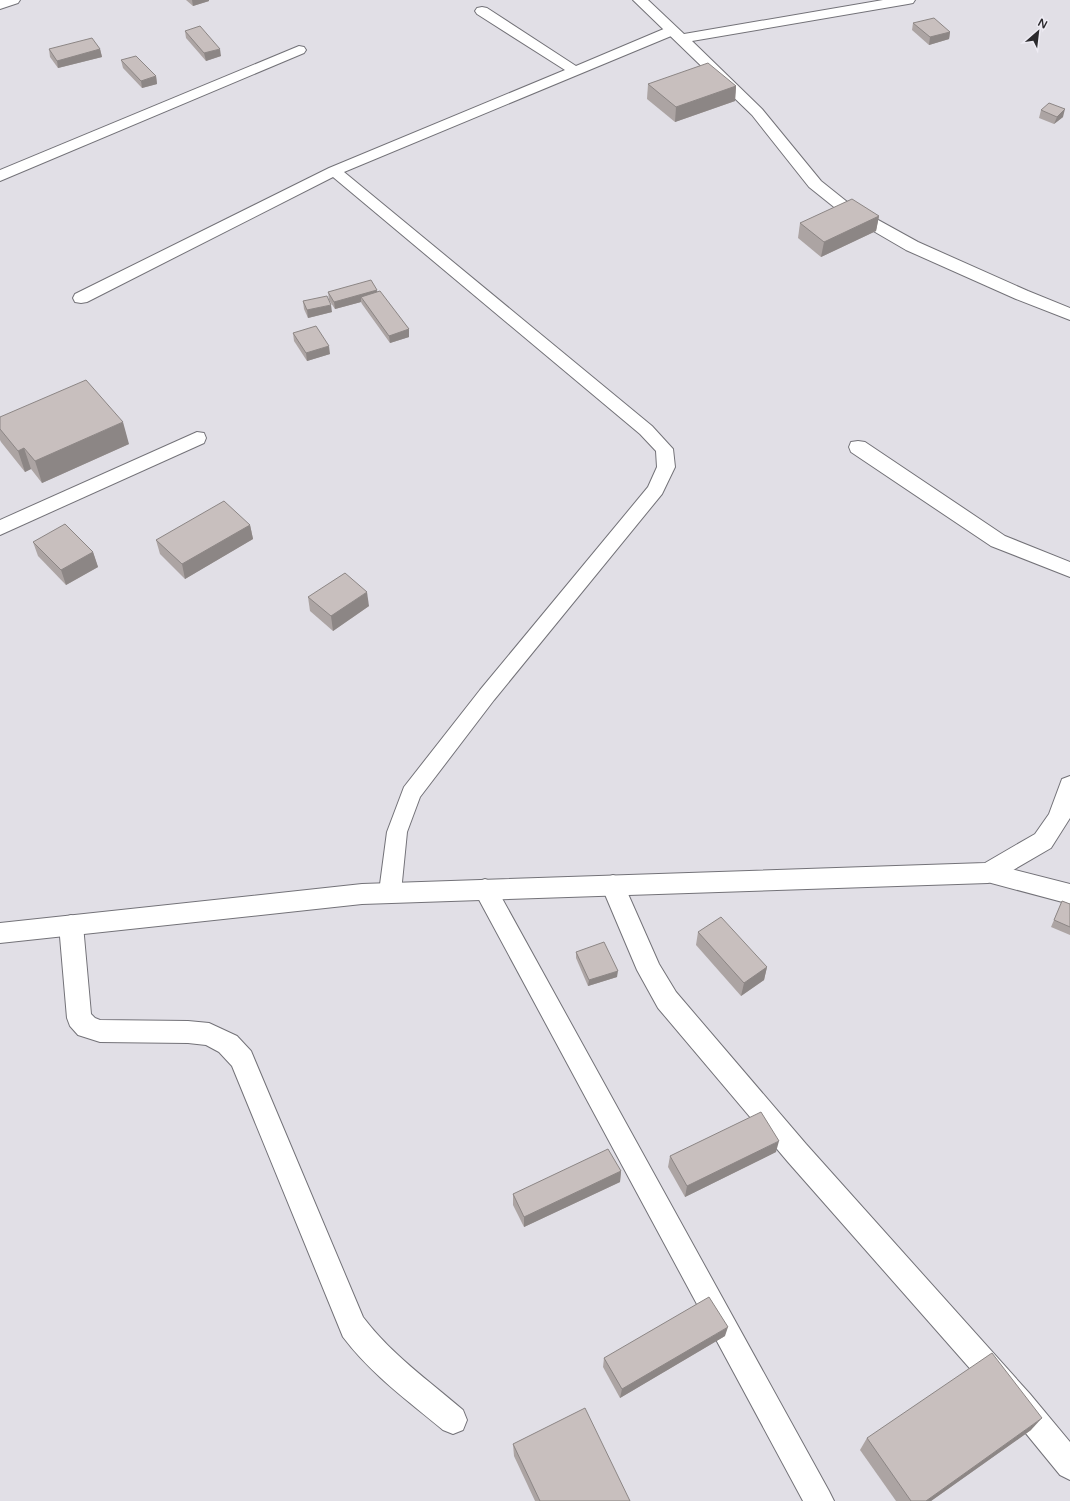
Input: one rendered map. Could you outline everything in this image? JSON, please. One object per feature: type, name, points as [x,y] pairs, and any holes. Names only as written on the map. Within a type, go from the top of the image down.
[{"type":"street","points":[[0,4],[13,0]]},
{"type":"street","points":[[640,0],[757,112],[815,184],[840,204],[912,246],[1022,295],[1070,314]]},
{"type":"street","points":[[676,35],[908,0]]},
{"type":"street","points":[[0,176],[299,50]]},
{"type":"street","points":[[0,528],[197,438]]},
{"type":"street","points":[[858,447],[998,541],[1070,570]]},
{"type":"street","points":[[988,873],[1043,841],[1059,818],[1070,785]]},
{"type":"street","points":[[0,933],[354,894],[390,892],[988,873],[1070,894]]},
{"type":"street","points":[[613,885],[649,970],[667,1000],[797,1153],[1020,1404],[1070,1465]]},
{"type":"street","points":[[485,889],[819,1501]]},
{"type":"street","points":[[71,925],[79,1018],[87,1027],[100,1030],[188,1032],[209,1034],[228,1044],[242,1059],[353,1327],[369,1348],[384,1363],[453,1420]]},
{"type":"lane","points":[[482,11],[575,71]]},
{"type":"lane","points":[[81,298],[334,171],[575,71],[676,35]]},
{"type":"lane","points":[[334,171],[646,430],[664,449],[666,467],[656,490],[487,695],[411,793],[398,832],[390,892]]},
{"type":"building","points":[[934,18],[950,32],[930,37],[913,23]]},
{"type":"building","points":[[200,26],[220,49],[204,53],[185,31]]},
{"type":"building","points":[[92,38],[100,49],[57,61],[49,49]]},
{"type":"building","points":[[136,56],[156,76],[141,81],[121,60]]},
{"type":"building","points":[[708,63],[736,86],[676,107],[648,84]]},
{"type":"building","points":[[1049,103],[1065,109],[1057,117],[1041,110]]},
{"type":"building","points":[[852,199],[879,216],[824,242],[800,223]]},
{"type":"building","points":[[371,280],[377,290],[334,302],[328,292]]},
{"type":"building","points":[[380,291],[409,329],[389,336],[361,297]]},
{"type":"building","points":[[327,296],[331,305],[307,310],[303,301]]},
{"type":"building","points":[[316,326],[329,346],[306,353],[293,333]]},
{"type":"building","points":[[86,380],[123,422],[35,461],[24,448],[18,451],[0,429],[0,417]]},
{"type":"building","points":[[224,501],[250,525],[182,564],[156,540]]},
{"type":"building","points":[[65,524],[93,552],[61,570],[33,542]]},
{"type":"building","points":[[345,573],[367,592],[331,616],[308,597]]},
{"type":"building","points":[[1062,901],[1070,904],[1070,927],[1054,920]]},
{"type":"building","points":[[721,917],[767,967],[744,983],[698,932]]},
{"type":"building","points":[[604,942],[618,971],[589,980],[576,952]]},
{"type":"building","points":[[761,1112],[779,1141],[687,1186],[670,1156]]},
{"type":"building","points":[[608,1149],[621,1171],[524,1217],[513,1194]]},
{"type":"building","points":[[709,1297],[728,1327],[622,1389],[604,1358]]},
{"type":"building","points":[[992,1353],[1042,1418],[926,1501],[911,1501],[867,1438]]},
{"type":"building","points":[[585,1408],[630,1501],[540,1501],[513,1444]]}]
